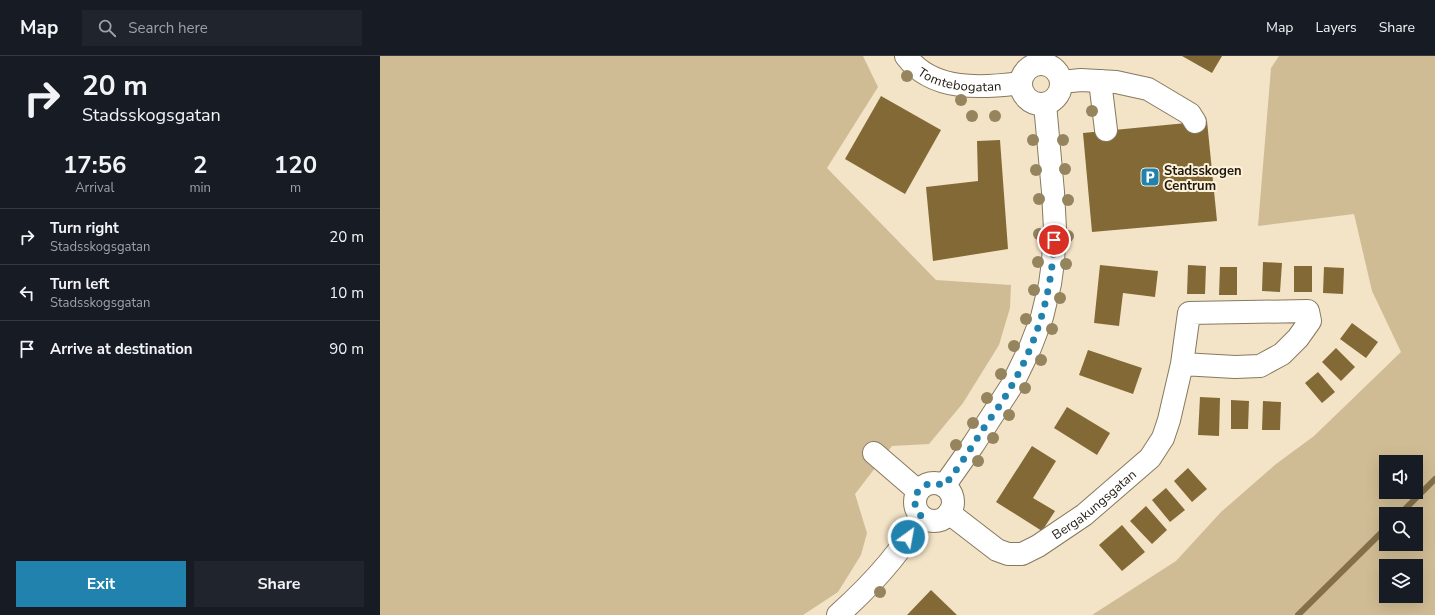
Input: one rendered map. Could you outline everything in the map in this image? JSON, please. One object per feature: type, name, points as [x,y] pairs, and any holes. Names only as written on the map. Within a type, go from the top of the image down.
[{"type":"street","name":"Tomtebogatan","points":[[908,57],[918,69],[950,84],[988,87],[1021,83]]},
{"type":"street","points":[[1041,60],[1050,65],[1059,73],[1061,82],[1061,88],[1058,96],[1045,104],[1033,102],[1027,98],[1022,91],[1021,83],[1027,69],[1041,60]]},
{"type":"street","points":[[1061,82],[1075,80],[1116,82],[1148,89],[1190,114],[1195,122]]},
{"type":"street","points":[[1100,81],[1106,130]]},
{"type":"street","points":[[944,486],[1012,385],[1030,348],[1042,317],[1050,284],[1053,262],[1054,229],[1053,192],[1045,104]]},
{"type":"street","name":"Bergakungsgatan","points":[[949,513],[997,550],[1008,554],[1022,554],[1038,546],[1084,515],[1150,458],[1163,438],[1169,420],[1182,364],[1189,313],[1308,311],[1310,321],[1298,338],[1282,354],[1260,366],[1228,367],[1182,364]]},
{"type":"street","points":[[874,452],[918,491]]},
{"type":"street","points":[[930,483],[938,483],[944,486],[949,490],[953,500],[949,513],[944,518],[937,521],[930,521],[921,516],[915,504],[918,491],[930,483]]},
{"type":"street","points":[[838,615],[859,596],[891,560],[921,516]]},
{"type":"shaded area","points":[[380,56],[863,56],[878,87],[827,168],[936,280],[1011,285],[1010,308],[999,345],[963,403],[929,444],[892,446],[855,494],[867,533],[861,555],[838,592],[803,615],[380,615]]},
{"type":"shaded area","points":[[1279,56],[1435,56],[1435,615],[1092,615],[1176,561],[1221,512],[1276,464],[1314,436],[1401,352],[1372,291],[1354,214],[1258,226],[1271,68]]},
{"type":"building","points":[[1182,56],[1222,56],[1212,73]]},
{"type":"building","points":[[881,96],[941,130],[905,194],[845,159]]},
{"type":"building","name":"Stadsskogen Centrum","points":[[1207,121],[1217,221],[1092,232],[1083,133]]},
{"type":"building","points":[[1000,140],[1008,249],[933,261],[926,187],[978,181],[977,141]]},
{"type":"building","points":[[1263,262],[1282,263],[1280,292],[1262,291]]},
{"type":"building","points":[[1100,265],[1158,271],[1155,297],[1123,293],[1119,326],[1094,323]]},
{"type":"building","points":[[1188,265],[1206,266],[1205,294],[1187,294]]},
{"type":"building","points":[[1294,266],[1312,266],[1312,292],[1294,292]]},
{"type":"building","points":[[1220,267],[1237,267],[1237,295],[1219,295]]},
{"type":"building","points":[[1324,267],[1344,268],[1343,294],[1323,293]]},
{"type":"building","points":[[1352,323],[1378,342],[1366,358],[1340,339]]},
{"type":"building","points":[[1336,348],[1355,367],[1341,381],[1322,362]]},
{"type":"building","points":[[1088,350],[1142,368],[1133,394],[1079,375]]},
{"type":"building","points":[[1318,372],[1335,392],[1322,403],[1305,383]]},
{"type":"building","points":[[1200,397],[1220,398],[1219,436],[1198,435]]},
{"type":"building","points":[[1231,400],[1249,401],[1248,429],[1231,429]]},
{"type":"building","points":[[1263,401],[1281,402],[1280,430],[1262,430]]},
{"type":"building","points":[[1067,407],[1110,433],[1097,455],[1054,428]]},
{"type":"building","points":[[1032,446],[1056,461],[1033,498],[1055,511],[1042,531],[996,502]]},
{"type":"building","points":[[1188,468],[1207,489],[1192,502],[1174,481]]},
{"type":"building","points":[[1166,488],[1185,510],[1170,522],[1152,500]]},
{"type":"building","points":[[1146,506],[1167,530],[1152,544],[1130,521]]},
{"type":"building","points":[[1122,525],[1145,552],[1122,571],[1099,545]]},
{"type":"building","points":[[931,590],[957,615],[907,615]]},
{"type":"waterway","points":[[1407,507],[1435,479]]},
{"type":"waterway","points":[[1298,615],[1379,535]]},
{"type":"place","name":"Stadsskogen Centrum","points":[[1150,177]]},
{"type":"route","points":[[908,537],[921,516],[918,513],[915,504],[918,491],[930,483],[938,483],[944,486],[1012,385],[1030,348],[1042,317],[1050,284],[1054,240]]}]
